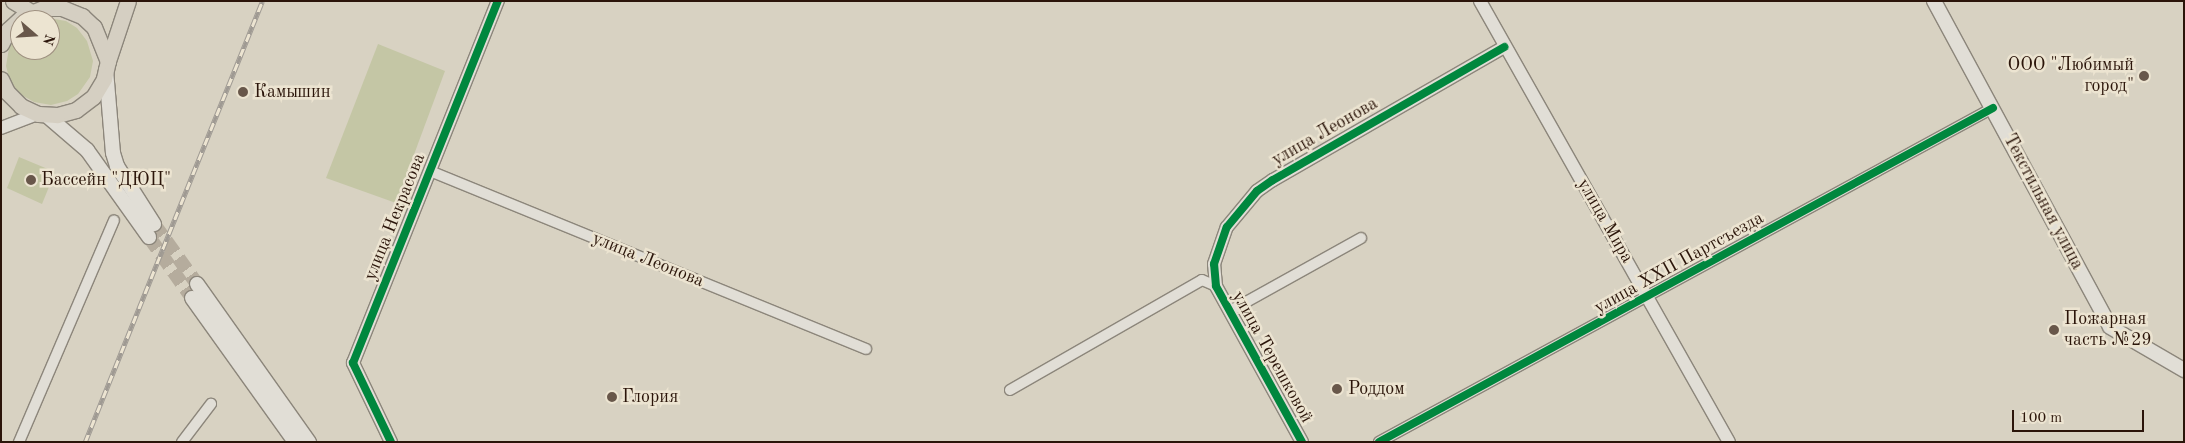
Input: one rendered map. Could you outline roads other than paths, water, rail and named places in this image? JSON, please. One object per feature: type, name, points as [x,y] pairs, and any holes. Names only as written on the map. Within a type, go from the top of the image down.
[{"type":"main road","points":[[13,1],[28,10]]},
{"type":"main road","points":[[46,10],[62,8],[82,1]]},
{"type":"main road","points":[[42,115],[69,113],[83,106],[97,91],[128,1]]},
{"type":"main road","name":"Текстильная улица","points":[[1934,1],[2110,327],[2184,370]]},
{"type":"main road","points":[[62,8],[82,16],[94,27],[107,65],[111,138],[117,166],[154,224]]},
{"type":"main road","points":[[1,44],[10,29]]},
{"type":"main road","points":[[1,79],[13,99],[42,115],[87,150],[148,237]]},
{"type":"main road","points":[[197,284],[309,442]]},
{"type":"main road","points":[[192,298],[294,442]]},
{"type":"street","name":"улица Некрасова","points":[[392,442],[353,364],[498,1]]},
{"type":"street","name":"улица Мира","points":[[1480,1],[1504,47],[1649,297],[1728,442]]},
{"type":"street","name":"улица Леонова","points":[[1216,286],[1214,264],[1218,246],[1226,227],[1257,191],[1293,167],[1504,47]]},
{"type":"street","name":"улица XXII Партсъезда","points":[[1379,442],[1649,297],[1993,108]]},
{"type":"street","points":[[1,128],[13,121],[42,115]]},
{"type":"street","name":"улица Леонова","points":[[430,171],[866,349]]},
{"type":"street","points":[[19,442],[114,220]]},
{"type":"street","points":[[1230,311],[1362,238]]},
{"type":"street","points":[[1010,390],[1202,280],[1216,286]]},
{"type":"street","name":"улица Терешковой","points":[[1216,286],[1302,442]]},
{"type":"street","points":[[182,442],[211,404]]},
{"type":"tunnel","points":[[154,224],[197,284]]},
{"type":"tunnel","points":[[149,237],[192,298]]},
{"type":"railway","points":[[85,442],[262,1]]},
{"type":"place","name":"ООО \"Любимый город\"","points":[[2144,76]]},
{"type":"place","name":"Камышин","points":[[243,92]]},
{"type":"place","name":"Бассейн \"ДЮЦ\"","points":[[31,180]]},
{"type":"place","name":"Пожарная часть №29","points":[[2054,330]]},
{"type":"place","name":"Роддом","points":[[1337,389]]},
{"type":"place","name":"Глория","points":[[612,397]]}]
